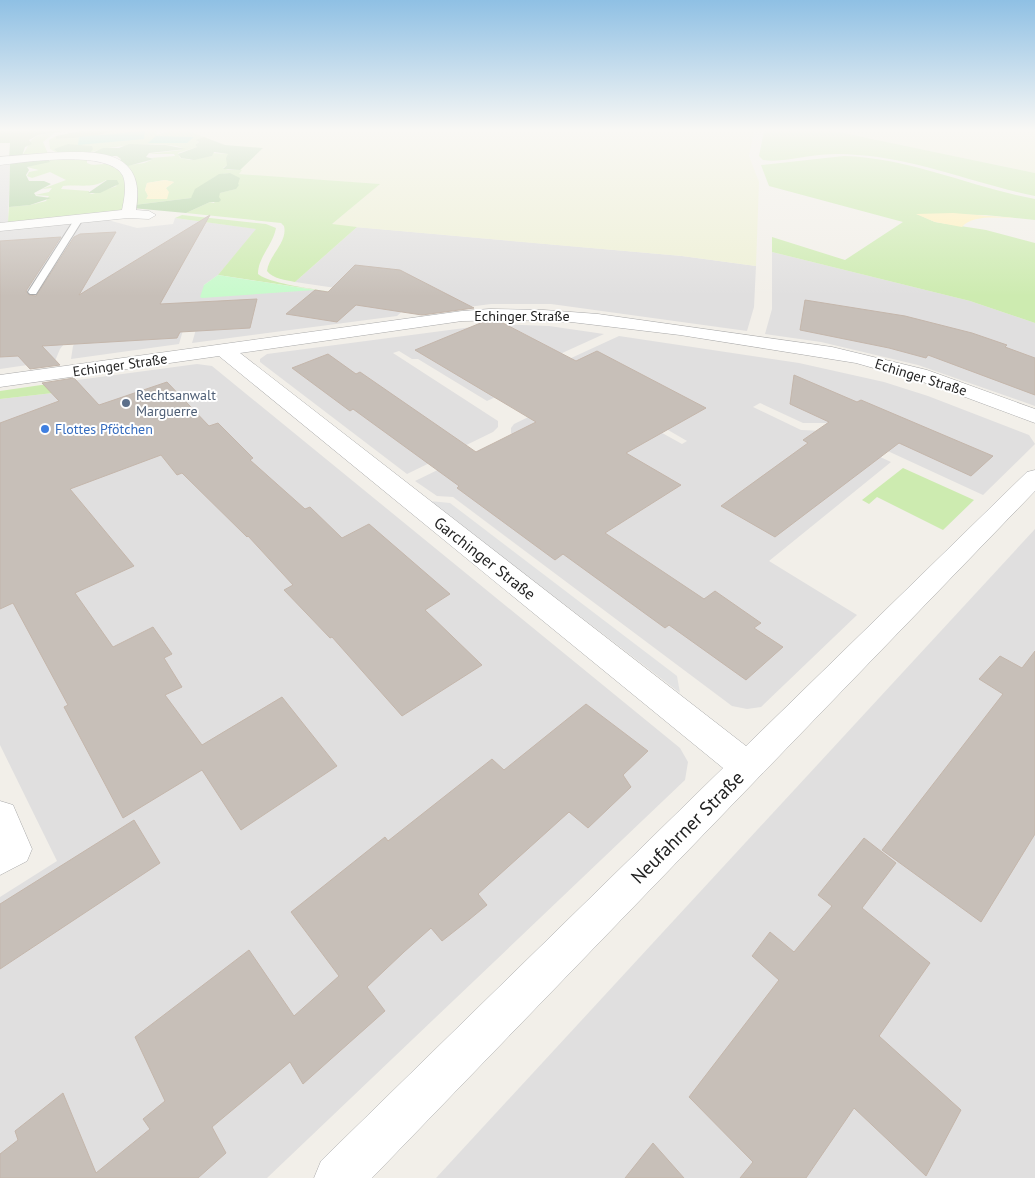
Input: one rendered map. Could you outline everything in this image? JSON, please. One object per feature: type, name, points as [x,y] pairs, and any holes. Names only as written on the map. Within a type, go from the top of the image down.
[{"type":"street","points":[[128,214],[131,186]]},
{"type":"street","points":[[0,226],[128,214],[149,215]]},
{"type":"street","name":"Echinger Straße","points":[[0,381],[462,316],[530,313],[569,315],[758,342],[882,363],[968,391],[1035,417]]},
{"type":"street","name":"Garchinger Straße","points":[[224,350],[747,767]]},
{"type":"street","name":"Neufahrner Straße","points":[[338,1178],[1035,477]]},
{"type":"street","points":[[0,817],[14,849],[0,858]]},
{"type":"lane","points":[[32,292],[79,219]]},
{"type":"shaded area","points":[[0,186],[9,186],[8,222],[0,223]]},
{"type":"shaded area","points":[[175,218],[257,229],[218,275],[204,285],[315,290],[410,304],[397,316],[192,343],[204,302],[191,303],[179,344],[71,359],[73,346],[113,295],[104,293],[60,349],[55,361],[0,369],[0,231],[108,220],[137,228],[173,224]]},
{"type":"shaded area","points":[[357,227],[682,256],[756,266],[754,307],[747,331],[551,304],[491,304],[445,310],[417,300],[295,282]]},
{"type":"shaded area","points":[[772,252],[970,301],[1035,323],[1035,406],[918,365],[821,342],[765,334],[772,309]]},
{"type":"shaded area","points":[[495,324],[549,326],[604,334],[538,364],[551,371],[487,401],[418,359],[412,359],[399,351],[393,353],[498,421],[498,427],[493,432],[407,474],[260,362],[260,359],[267,354]]},
{"type":"shaded area","points":[[619,336],[799,363],[884,382],[928,396],[1029,435],[1035,444],[983,495],[827,423],[803,423],[760,403],[753,407],[801,430],[824,431],[891,462],[769,561],[857,615],[761,707],[747,709],[732,706],[453,497],[437,496],[415,481],[489,445],[516,439],[511,433],[511,428],[514,424],[572,396],[599,398],[682,444],[687,441],[556,365]]},
{"type":"shaded area","points":[[197,364],[212,366],[680,748],[688,762],[685,780],[267,1178],[0,1178],[0,897],[57,861],[0,745],[0,399],[53,393],[55,383]]},
{"type":"shaded area","points":[[430,501],[450,503],[677,676],[680,693]]},
{"type":"shaded area","points":[[1035,529],[1035,1178],[436,1178]]},
{"type":"green space","points":[[9,186],[47,186],[34,193],[36,196],[51,198],[30,205],[9,207]]},
{"type":"green space","points":[[50,186],[64,186],[61,189],[89,191],[92,194],[117,186],[126,186],[126,196],[124,208],[117,212],[8,222],[9,207],[46,201],[49,196],[35,195],[49,192],[52,188],[42,189]]},
{"type":"green space","points":[[98,186],[115,186],[100,193],[88,193]]},
{"type":"green space","points":[[129,186],[146,186],[147,199],[167,199],[166,188],[169,186],[203,186],[191,198],[134,205]]},
{"type":"green space","points":[[200,186],[238,186],[236,189],[220,193],[219,197],[221,200],[219,202],[210,202],[186,213],[132,208],[134,205],[191,198],[195,189]]},
{"type":"green space","points":[[236,186],[378,186],[332,224],[357,227],[295,282],[276,277],[267,271],[268,265],[283,238],[284,226],[281,223],[186,213],[210,202],[214,203],[220,193],[235,189]]},
{"type":"green space","points":[[377,186],[759,186],[756,266],[682,256],[331,225]]},
{"type":"green space","points":[[769,186],[983,186],[1035,199],[1035,220],[985,215],[917,214],[935,222],[986,230],[1035,243],[1035,323],[970,301],[772,252],[772,237],[845,260],[903,222]]},
{"type":"green space","points":[[995,186],[1035,186],[1035,196]]},
{"type":"green space","points":[[182,215],[266,224],[276,228],[260,262],[258,274],[284,284],[304,288],[218,275],[256,229],[175,218]]},
{"type":"green space","points":[[218,275],[315,290],[200,297],[204,285]]},
{"type":"green space","points":[[304,288],[406,301],[410,304]]},
{"type":"green space","points":[[55,383],[53,393],[0,399],[0,391]]},
{"type":"green space","points":[[903,468],[974,500],[943,530],[877,497],[869,504],[862,500]]},
{"type":"sand","points":[[146,186],[169,186],[166,188],[169,192],[167,199],[146,199],[148,196],[145,190]]},
{"type":"sand","points":[[953,213],[1014,218],[979,218],[972,220],[962,227],[935,222],[916,214]]},
{"type":"building","points":[[210,215],[160,304],[257,299],[250,328],[180,332],[177,338],[42,346],[60,365],[30,369],[18,356],[0,357],[0,241],[61,237],[26,291],[29,295],[36,296],[74,237],[80,234],[116,232],[79,295]]},
{"type":"building","points":[[355,265],[400,270],[474,308],[422,315],[356,305],[337,322],[286,314],[315,290],[328,292]]},
{"type":"building","points":[[805,300],[905,316],[972,333],[1007,345],[1005,347],[1035,358],[1035,395],[928,355],[926,358],[889,348],[800,330]]},
{"type":"building","points":[[483,322],[501,322],[576,361],[597,351],[706,408],[626,453],[681,485],[605,533],[704,599],[715,591],[761,623],[754,628],[783,647],[746,680],[669,625],[665,628],[563,554],[555,560],[457,488],[459,486],[353,409],[350,411],[292,368],[328,354],[356,374],[360,372],[476,452],[536,422],[415,350]]},
{"type":"building","points":[[794,375],[857,402],[861,400],[993,456],[971,476],[899,443],[775,537],[721,506],[808,443],[803,440],[829,422],[790,404]]},
{"type":"building","points":[[74,378],[99,405],[167,382],[209,426],[218,423],[253,458],[250,460],[305,509],[310,507],[342,538],[369,524],[450,594],[425,610],[482,665],[402,716],[332,637],[330,638],[284,590],[293,585],[248,536],[182,473],[177,475],[161,455],[70,489],[134,566],[75,593],[113,647],[153,627],[172,654],[164,658],[182,687],[165,695],[202,745],[282,697],[337,766],[241,830],[202,770],[123,818],[64,707],[68,705],[13,603],[0,609],[0,423],[59,401],[42,383]]},
{"type":"building","points":[[1035,651],[1035,834],[981,922],[882,850],[1003,694],[979,679],[1000,656],[1022,668]]},
{"type":"building","points":[[586,704],[648,751],[623,775],[631,787],[588,828],[569,812],[478,894],[487,905],[442,941],[431,928],[404,952],[367,987],[385,1011],[303,1084],[290,1062],[212,1127],[226,1153],[198,1178],[0,1178],[0,1154],[18,1140],[15,1131],[63,1093],[96,1173],[150,1129],[143,1119],[165,1101],[135,1037],[249,950],[294,1016],[339,976],[291,912],[385,837],[388,841],[492,759],[504,770]]},
{"type":"building","points":[[134,820],[160,863],[0,969],[0,904]]},
{"type":"building","points":[[864,838],[896,863],[862,908],[930,963],[879,1036],[961,1110],[926,1176],[854,1108],[806,1178],[740,1178],[753,1162],[689,1097],[779,980],[752,956],[770,932],[794,952],[832,906],[818,895]]},
{"type":"building","points":[[653,1143],[684,1178],[625,1178]]},
{"type":"place","name":"Rechtsanwalt Marguerre","points":[[126,403]]},
{"type":"place","name":"Flottes Pfötchen","points":[[45,429]]}]
